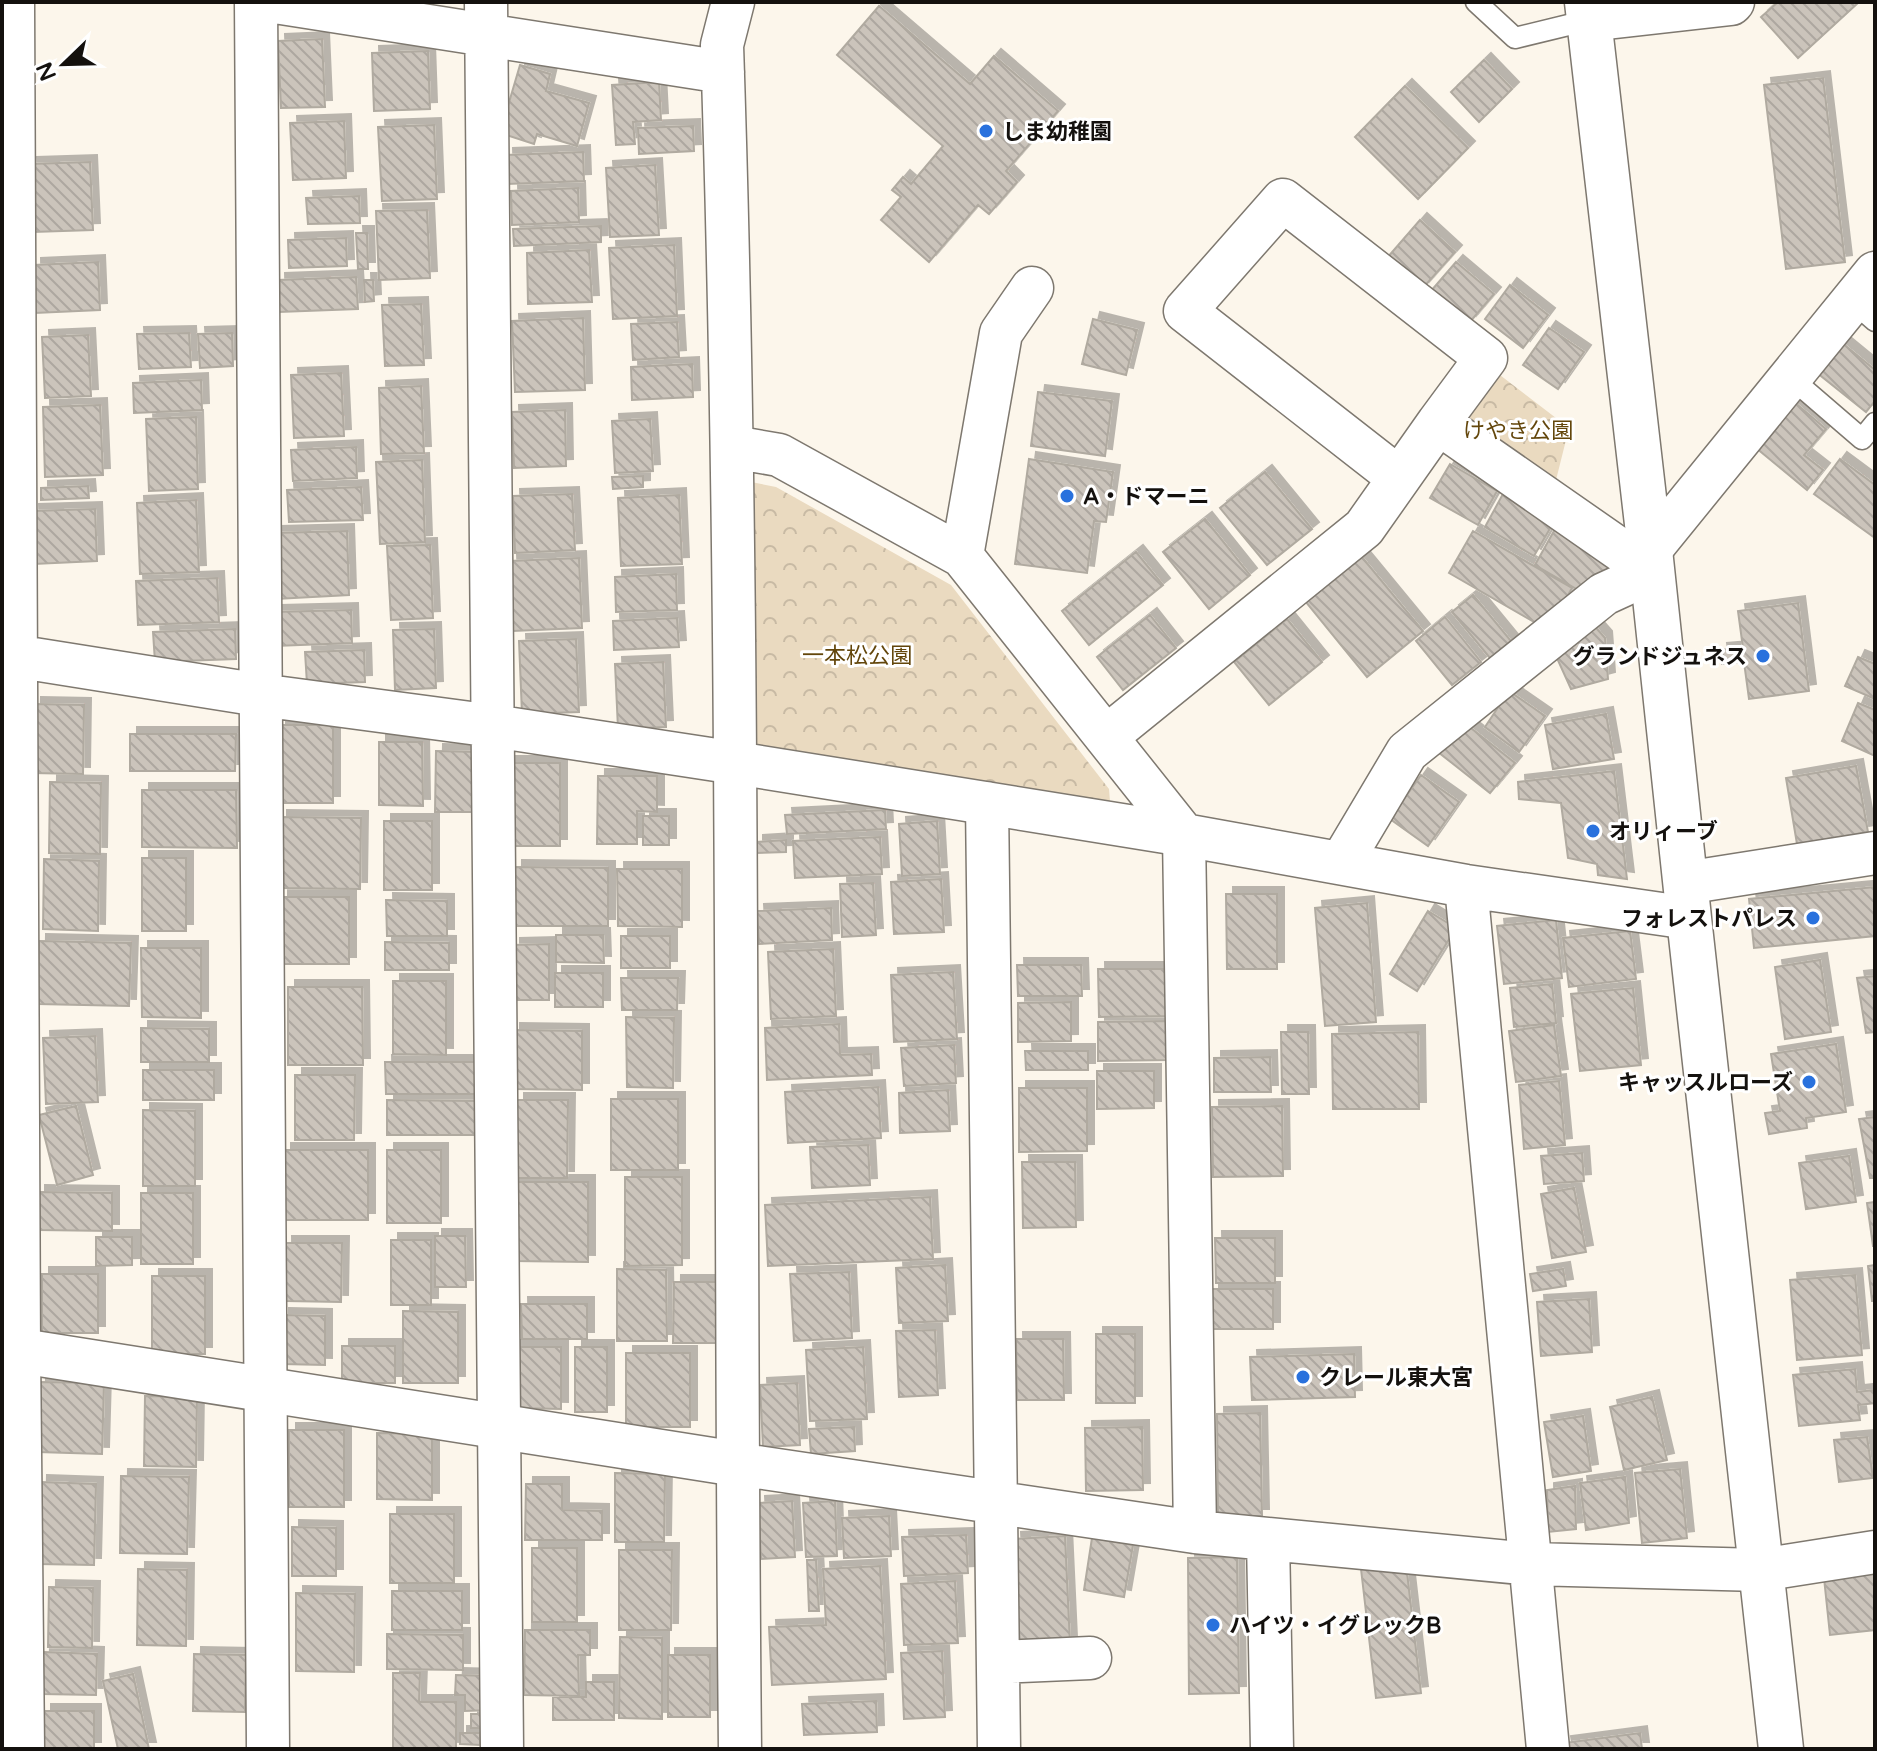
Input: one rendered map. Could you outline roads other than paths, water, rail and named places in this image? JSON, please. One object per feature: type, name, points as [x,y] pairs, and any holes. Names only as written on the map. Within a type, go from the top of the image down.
[{"type":"street","points":[[13,2],[9,655],[10,1349],[23,1749]]},
{"type":"street","points":[[256,2],[268,1749]]},
{"type":"street","points":[[275,2],[486,18],[723,72]]},
{"type":"street","points":[[733,2],[722,45],[733,447],[740,1749]]},
{"type":"street","points":[[1733,2],[1588,11],[1781,1749]]},
{"type":"street","points":[[486,18],[502,1749]]},
{"type":"street","points":[[1106,737],[1364,528],[1486,358],[1283,200],[1185,311],[1399,478]]},
{"type":"street","points":[[962,556],[1001,333],[1032,288]]},
{"type":"street","points":[[1341,863],[1407,752],[1604,594],[1651,561],[1790,377],[1867,298]]},
{"type":"street","points":[[1438,423],[1651,561]]},
{"type":"street","points":[[733,447],[779,455],[962,556],[1184,835],[1195,1532]]},
{"type":"street","points":[[9,655],[260,695],[736,763],[1184,835],[1466,886],[1687,900],[1875,853]]},
{"type":"street","points":[[987,803],[999,1749]]},
{"type":"street","points":[[1466,886],[1548,1749]]},
{"type":"street","points":[[10,1349],[737,1464],[1195,1532],[1531,1564],[1760,1570],[1875,1552]]},
{"type":"street","points":[[1268,1539],[1272,1749]]},
{"type":"street","points":[[998,1662],[1090,1658]]},
{"type":"lane","points":[[1476,2],[1515,38],[1588,11]]},
{"type":"lane","points":[[1790,377],[1862,439],[1875,423]]},
{"type":"place","name":"しま幼稚園","points":[[986,131]]},
{"type":"place","name":"A・ドマーニ","points":[[1067,496]]},
{"type":"place","name":"グランドジュネス","points":[[1763,656]]},
{"type":"place","name":"オリィーブ","points":[[1593,831]]},
{"type":"place","name":"フォレストパレス","points":[[1813,918]]},
{"type":"place","name":"キャッスルローズ","points":[[1809,1082]]},
{"type":"place","name":"クレール東大宮","points":[[1303,1377]]},
{"type":"place","name":"ハイツ・イグレックB","points":[[1213,1625]]},
{"type":"park label","name":"けやき公園","points":[[1518,430]]},
{"type":"park label","name":"一本松公園","points":[[857,655]]}]
